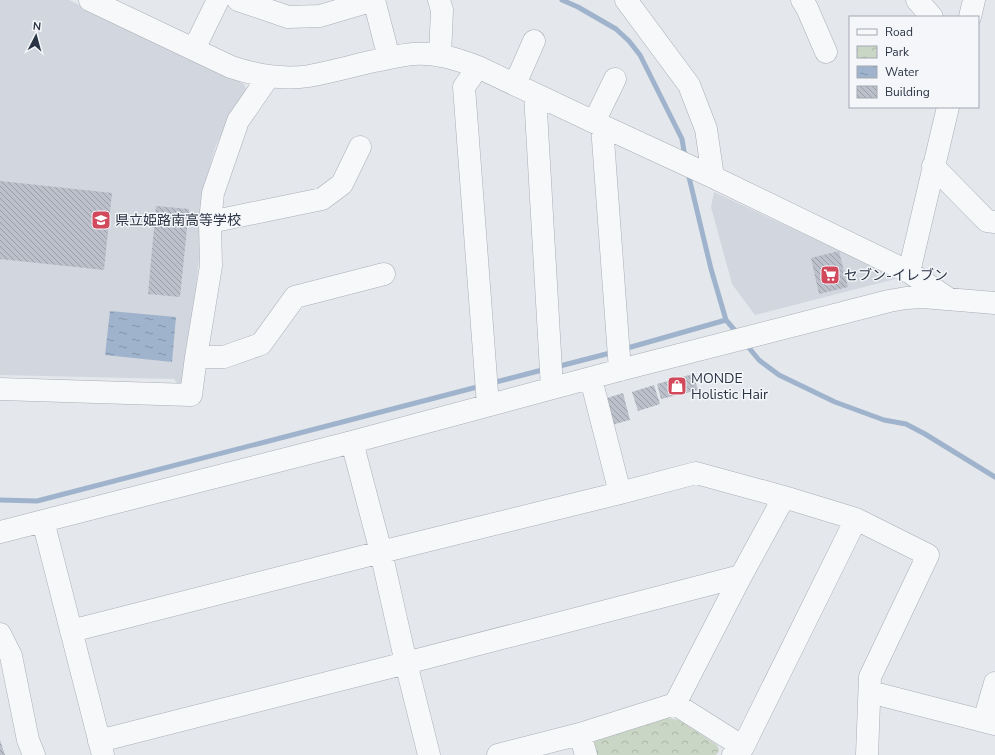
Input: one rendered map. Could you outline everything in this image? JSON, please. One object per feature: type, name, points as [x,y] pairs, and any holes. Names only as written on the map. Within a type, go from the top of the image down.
[{"type":"street","points":[[90,0],[231,67],[245,72],[269,76],[308,76],[413,54],[440,55],[459,60],[478,67],[598,124],[713,176],[909,272],[949,299]]},
{"type":"street","points":[[194,49],[218,0]]},
{"type":"street","points":[[238,0],[288,17],[320,16],[374,0],[389,58]]},
{"type":"street","points":[[439,0],[442,10],[440,55]]},
{"type":"street","points":[[626,0],[689,84],[706,129],[713,176]]},
{"type":"street","points":[[802,0],[826,52]]},
{"type":"street","points":[[917,0],[931,16]]},
{"type":"street","points":[[970,16],[974,0]]},
{"type":"street","points":[[515,84],[534,41]]},
{"type":"street","points":[[478,67],[464,87],[487,390]]},
{"type":"street","points":[[0,389],[191,395],[211,266],[210,222],[214,193],[238,121],[269,76]]},
{"type":"street","points":[[615,79],[598,124],[619,355]]},
{"type":"street","points":[[535,94],[551,372]]},
{"type":"street","points":[[909,272],[948,108]]},
{"type":"street","points":[[210,222],[322,199],[342,184],[360,147]]},
{"type":"street","points":[[933,166],[987,221],[995,222]]},
{"type":"street","points":[[196,357],[224,357],[261,344],[295,297],[384,274]]},
{"type":"street","points":[[591,379],[619,355],[889,301],[906,298],[924,298],[995,303]]},
{"type":"street","points":[[0,532],[352,442],[487,390],[551,372],[591,379]]},
{"type":"street","points":[[591,379],[620,493]]},
{"type":"street","points":[[352,442],[381,552],[406,663],[429,755]]},
{"type":"street","points":[[71,631],[696,473],[784,497],[856,519],[928,555],[870,677],[867,755]]},
{"type":"street","points":[[498,755],[580,734],[675,704],[784,497]]},
{"type":"street","points":[[675,704],[738,751],[856,519]]},
{"type":"street","points":[[43,521],[101,748],[406,663],[742,576]]},
{"type":"street","points":[[0,634],[11,656],[28,740],[34,755]]},
{"type":"street","points":[[870,692],[989,723],[995,684]]},
{"type":"street","points":[[580,734],[586,755]]},
{"type":"shaded area","name":"県立姫路南高等学校","points":[[0,0],[69,0],[244,84],[247,92],[229,118],[215,148],[203,191],[200,248],[187,379],[179,386],[174,379],[0,375]]},
{"type":"shaded area","points":[[714,192],[894,276],[895,279],[755,315],[732,284],[711,207]]},
{"type":"green space","points":[[667,718],[679,720],[717,745],[719,750],[716,755],[596,755],[593,745],[597,737]]},
{"type":"water","points":[[110,311],[176,317],[172,362],[105,355]]},
{"type":"building","points":[[0,181],[112,193],[104,270],[0,259]]},
{"type":"building","points":[[156,206],[189,209],[180,297],[148,294]]},
{"type":"building","points":[[839,251],[848,287],[819,294],[811,258]]},
{"type":"building","points":[[693,374],[698,390],[661,399],[657,384]]},
{"type":"building","points":[[654,385],[660,404],[638,411],[632,392]]},
{"type":"building","points":[[623,393],[630,420],[611,425],[604,399]]},
{"type":"building","points":[[0,740],[5,755],[0,755]]},
{"type":"waterway","points":[[562,0],[578,7],[616,29],[629,41],[640,55],[682,139],[685,157]]},
{"type":"waterway","points":[[688,173],[711,269],[726,320],[738,334]]},
{"type":"waterway","points":[[624,349],[726,320]]},
{"type":"waterway","points":[[745,343],[759,360],[779,375],[835,402],[884,420],[906,424],[995,477]]},
{"type":"waterway","points":[[556,367],[614,352]]},
{"type":"waterway","points":[[492,383],[546,369]]},
{"type":"waterway","points":[[0,500],[37,501],[481,386]]},
{"type":"place","name":"県立姫路南高等学校","points":[[101,220]]},
{"type":"place","name":"セブン-イレブン","points":[[830,275]]},
{"type":"place","name":"MONDE Holistic Hair","points":[[677,386]]}]
